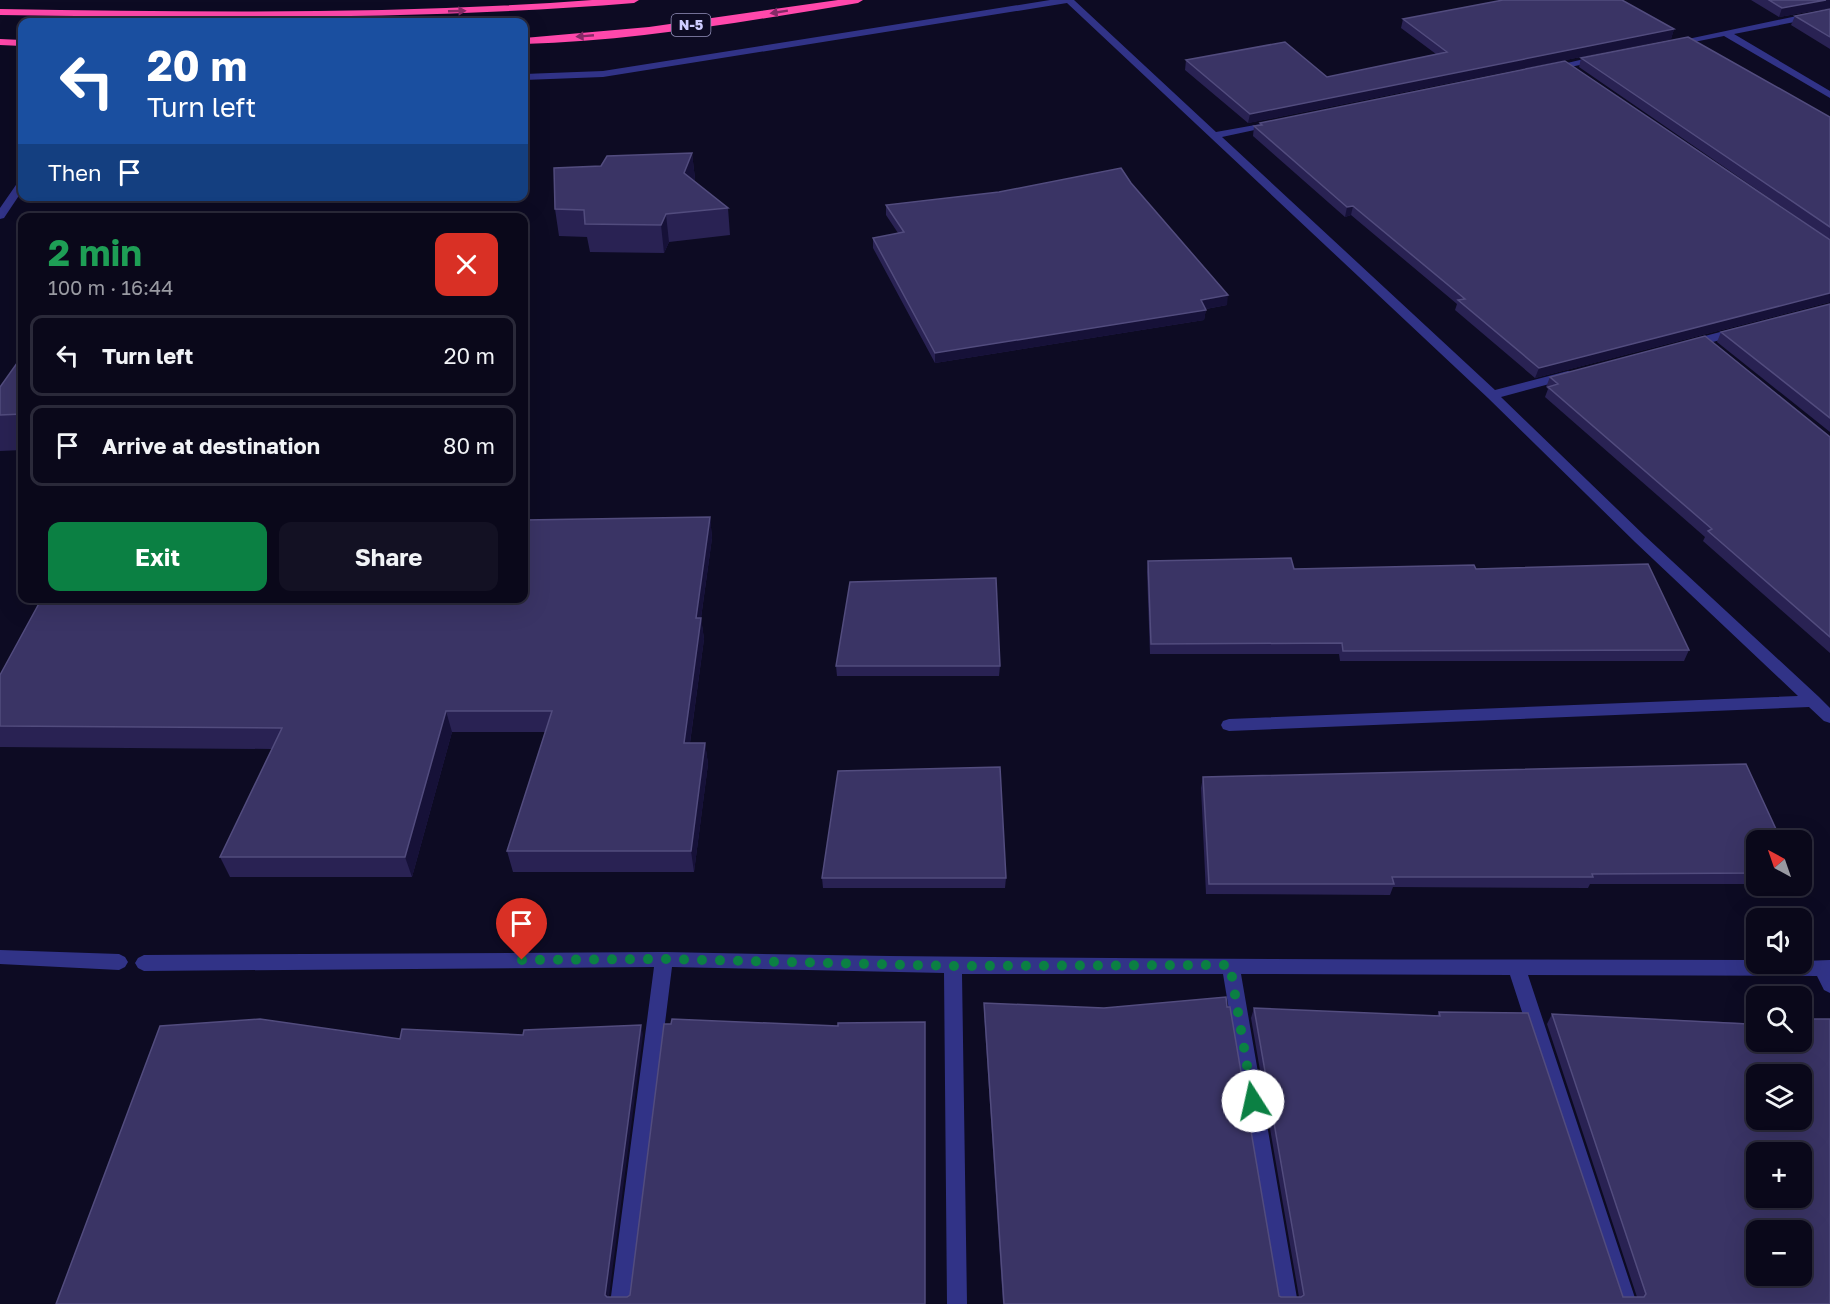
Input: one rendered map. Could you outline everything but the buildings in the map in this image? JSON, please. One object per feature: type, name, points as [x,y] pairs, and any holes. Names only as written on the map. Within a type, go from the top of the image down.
[{"type":"highway","points":[[0,12],[297,16],[549,8],[634,0]]},
{"type":"highway","name":"N-5","points":[[528,41],[640,31],[858,0]]},
{"type":"highway","points":[[0,42],[18,43]]},
{"type":"street","points":[[528,77],[603,74],[1068,0],[1216,135],[1830,717]]},
{"type":"street","points":[[1668,45],[1830,12]]},
{"type":"street","points":[[1726,33],[1830,95]]},
{"type":"street","points":[[1542,70],[1610,56]]},
{"type":"street","points":[[1564,65],[1574,72]]},
{"type":"street","points":[[1216,135],[1286,121]]},
{"type":"street","points":[[0,216],[18,190]]},
{"type":"street","points":[[0,199],[12,199]]},
{"type":"street","points":[[1681,346],[1708,344],[1749,328]]},
{"type":"street","points":[[1492,395],[1581,372]]},
{"type":"street","points":[[1229,725],[1814,701]]},
{"type":"street","points":[[0,957],[119,962]]},
{"type":"street","points":[[620,1304],[664,959]]},
{"type":"street","points":[[144,963],[664,959],[953,966],[1516,966],[1828,974]]},
{"type":"street","points":[[1230,965],[1288,1304]]},
{"type":"street","points":[[953,966],[957,1304]]},
{"type":"street","points":[[1516,966],[1627,1304]]},
{"type":"route","points":[[522,960],[664,959],[953,966],[1230,965],[1253,1101]]}]
